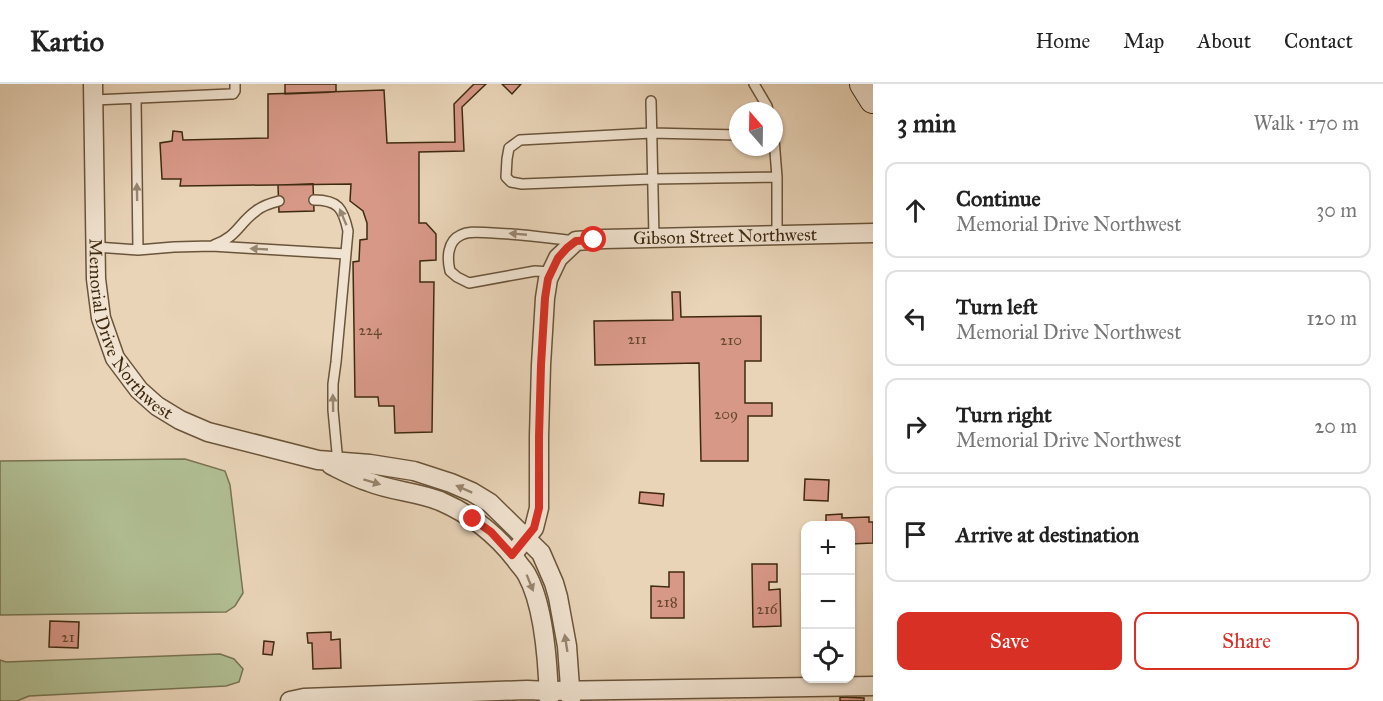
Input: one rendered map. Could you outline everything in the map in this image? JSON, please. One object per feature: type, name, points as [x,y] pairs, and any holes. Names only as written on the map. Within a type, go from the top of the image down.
[{"type":"street","points":[[863,84],[873,100]]},
{"type":"street","name":"Memorial Drive Northwest","points":[[93,92],[96,279],[101,318],[115,358],[139,390],[157,406],[180,420],[208,432],[337,464],[370,464],[414,471],[451,483],[490,503],[541,553],[554,584],[567,646],[571,696]]},
{"type":"street","name":"Gibson Street Northwest","points":[[576,241],[604,238],[873,233]]},
{"type":"street","points":[[512,555],[534,528],[539,508],[541,365],[545,298],[551,272],[558,258],[576,241]]},
{"type":"street","name":"Memorial Drive Northwest","points":[[337,464],[369,483],[439,501],[456,509],[491,532],[527,574],[536,596],[549,696]]},
{"type":"street","points":[[297,699],[516,690],[549,696],[571,696],[873,686]]},
{"type":"lane","points":[[93,92],[136,99],[233,94],[235,84]]},
{"type":"lane","points":[[754,84],[765,102]]},
{"type":"lane","points":[[136,99],[138,250]]},
{"type":"lane","points":[[651,101],[654,237]]},
{"type":"lane","points":[[729,135],[651,134],[520,140],[509,148],[506,177],[511,182],[522,184],[777,177]]},
{"type":"lane","points":[[775,156],[777,234]]},
{"type":"lane","points":[[314,200],[328,200],[339,208],[348,231],[333,384],[337,464]]},
{"type":"lane","points":[[212,246],[232,236],[255,212],[279,201]]},
{"type":"lane","points":[[551,272],[535,271],[469,283],[450,271],[448,256],[455,238],[471,232],[576,241]]},
{"type":"lane","points":[[96,247],[138,250],[212,246],[346,254]]},
{"type":"green space","points":[[185,459],[225,471],[230,485],[243,593],[235,606],[226,612],[0,615],[0,461]]},
{"type":"green space","points":[[220,654],[234,659],[243,669],[239,682],[226,686],[29,696],[17,701],[0,701],[0,660],[6,662]]},
{"type":"building","points":[[285,84],[336,84],[336,92],[285,94]]},
{"type":"building","points":[[474,84],[486,84],[462,107],[464,151],[419,152],[419,223],[426,223],[436,234],[436,260],[420,261],[420,282],[434,282],[432,432],[395,433],[394,406],[379,406],[378,397],[355,397],[353,262],[359,261],[360,240],[367,239],[367,223],[363,211],[350,201],[351,184],[180,186],[181,179],[162,179],[160,143],[172,141],[173,131],[182,132],[183,140],[268,138],[268,94],[384,90],[387,143],[455,142],[454,104]]},
{"type":"building","points":[[502,84],[521,84],[512,94]]},
{"type":"building","points":[[313,184],[314,211],[279,212],[278,185]]},
{"type":"building","points":[[672,292],[680,292],[681,317],[761,316],[761,361],[745,361],[745,403],[772,403],[772,416],[748,416],[748,461],[701,461],[699,363],[595,365],[594,321],[673,320]]},
{"type":"building","points":[[805,479],[829,480],[828,501],[804,500]]},
{"type":"building","points":[[640,492],[664,494],[663,506],[639,503]]},
{"type":"building","points":[[842,514],[842,518],[869,517],[869,522],[873,522],[873,543],[855,544],[855,521],[826,521],[826,515]]},
{"type":"building","points":[[752,564],[777,564],[777,582],[769,582],[769,590],[780,589],[781,626],[753,627]]},
{"type":"building","points":[[669,572],[684,572],[684,618],[651,618],[651,586],[669,587]]},
{"type":"building","points":[[50,621],[79,622],[78,648],[49,647]]},
{"type":"building","points":[[331,632],[331,640],[340,639],[341,668],[313,669],[312,643],[308,643],[307,633]]},
{"type":"building","points":[[264,641],[274,642],[272,655],[263,654]]},
{"type":"building","points":[[840,697],[864,698],[864,701],[840,701]]},
{"type":"route","points":[[473,519],[491,532],[512,555],[534,528],[539,508],[541,365],[548,279],[558,258],[567,248],[576,241],[594,240]]}]
